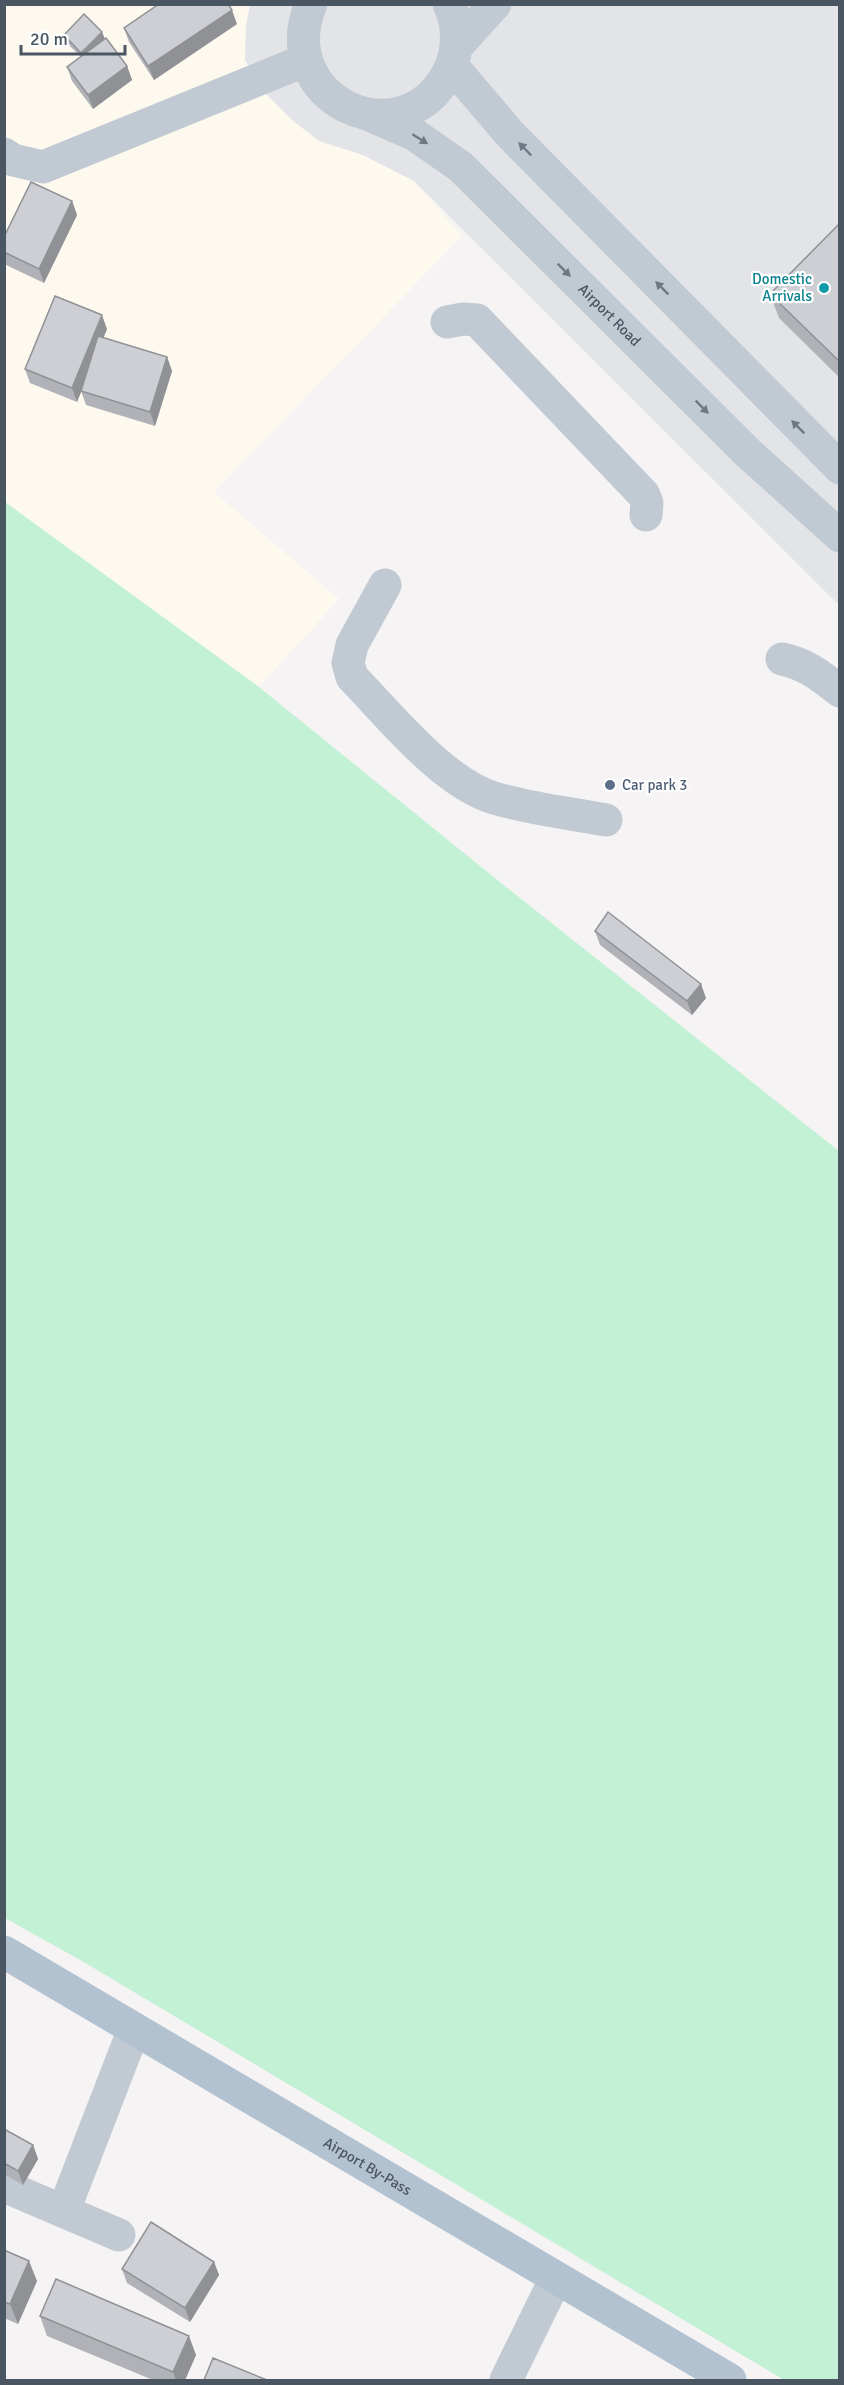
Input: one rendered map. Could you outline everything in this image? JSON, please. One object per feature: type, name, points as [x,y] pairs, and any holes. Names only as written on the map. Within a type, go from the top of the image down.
[{"type":"main road","name":"Airport By-Pass","points":[[4,1953],[730,2380]]},
{"type":"street","name":"Airport Road","points":[[311,4],[306,17],[303,39],[306,60],[315,80],[329,96],[347,108],[367,114],[415,135],[461,167],[747,452],[840,536]]},
{"type":"street","points":[[449,4],[456,28],[454,56],[510,134],[840,468]]},
{"type":"street","name":"Airport Road","points":[[367,114],[384,116],[402,112],[418,105],[438,88],[454,56],[495,4]]},
{"type":"street","points":[[4,154],[13,160],[43,167],[306,60]]},
{"type":"street","points":[[447,322],[463,319],[477,320],[644,495],[647,503],[646,515]]},
{"type":"street","points":[[385,585],[352,645],[348,663],[352,677],[441,769],[466,786],[493,798],[606,820]]},
{"type":"street","points":[[782,659],[799,662],[815,671],[840,691]]},
{"type":"street","points":[[64,2210],[134,2029]]},
{"type":"street","points":[[4,2186],[119,2235]]},
{"type":"street","points":[[506,2380],[556,2278]]},
{"type":"shaded area","points":[[5,5],[250,5],[246,26],[262,90],[291,119],[319,141],[363,155],[414,181],[462,236],[214,492],[339,599],[259,687],[5,502]]},
{"type":"shaded area","points":[[250,5],[839,5],[839,605],[414,181],[363,155],[319,141],[291,119],[262,90],[245,60],[246,26]]},
{"type":"green space","points":[[5,502],[259,687],[501,883],[839,1151],[839,2380],[784,2380],[82,1961],[5,1918]]},
{"type":"building","points":[[159,4],[228,4],[232,10],[148,66],[124,28]]},
{"type":"building","points":[[84,14],[102,32],[81,53],[64,35]]},
{"type":"building","points":[[106,38],[127,66],[88,95],[67,67]]},
{"type":"building","points":[[31,182],[72,201],[39,269],[4,252],[4,237]]},
{"type":"building","points":[[840,223],[840,362],[770,294]]},
{"type":"building","points":[[55,296],[102,315],[72,388],[25,369]]},
{"type":"building","points":[[98,336],[167,357],[150,412],[81,391]]},
{"type":"building","points":[[608,912],[701,984],[687,1001],[595,931]]},
{"type":"building","points":[[4,2129],[33,2145],[18,2171],[4,2163]]},
{"type":"building","points":[[151,2222],[214,2262],[185,2308],[122,2269]]},
{"type":"building","points":[[4,2250],[29,2261],[10,2304],[4,2302]]},
{"type":"building","points":[[56,2279],[189,2336],[173,2372],[40,2316]]},
{"type":"building","points":[[213,2358],[267,2380],[204,2380]]},
{"type":"place","name":"Domestic Arrivals","points":[[824,288]]},
{"type":"place","name":"Car park 3","points":[[610,785]]}]
